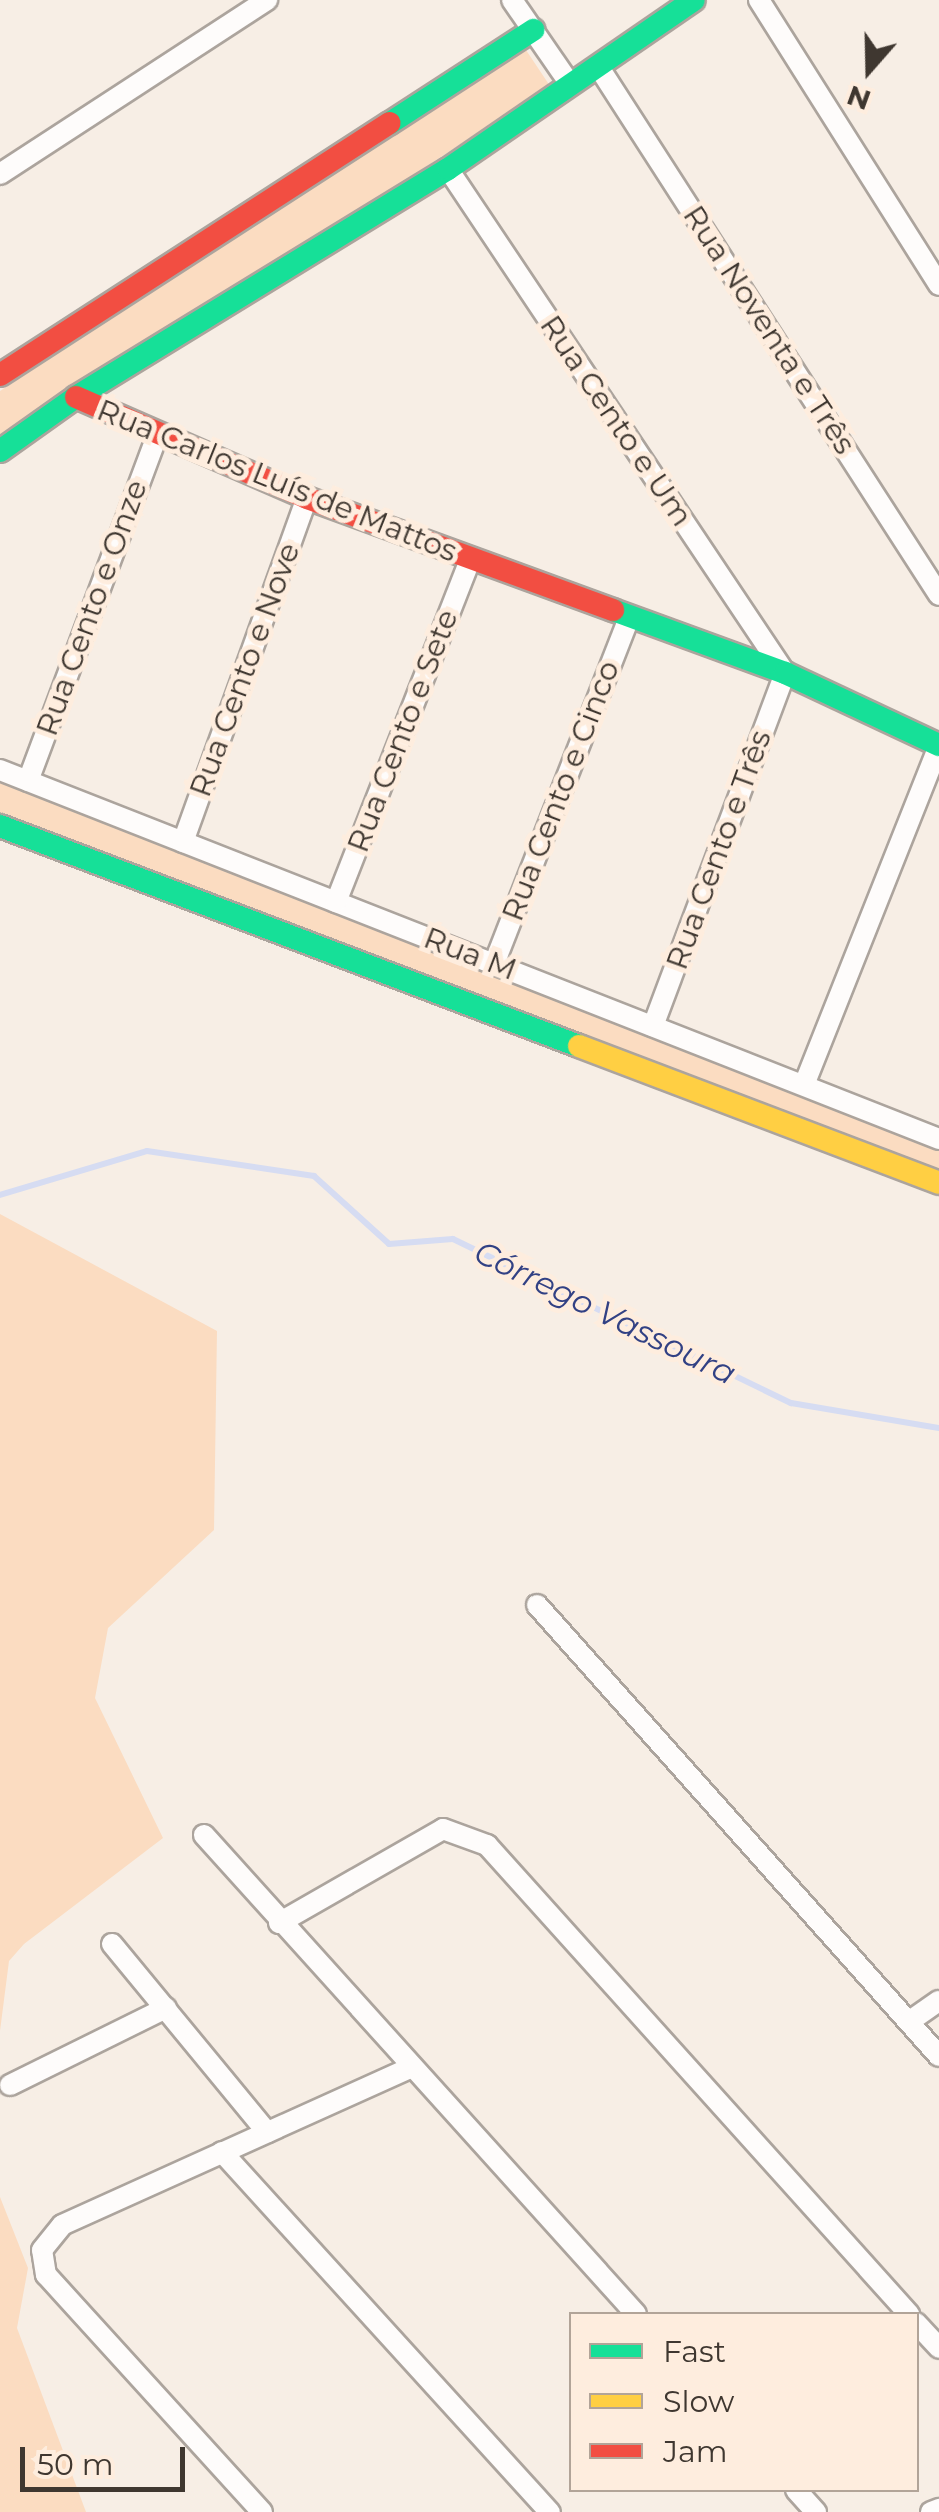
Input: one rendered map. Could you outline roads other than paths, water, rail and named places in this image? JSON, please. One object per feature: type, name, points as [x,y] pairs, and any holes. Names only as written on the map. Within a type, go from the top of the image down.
[{"type":"street","points":[[0,174],[266,0]]},
{"type":"street","points":[[512,0],[570,84]]},
{"type":"street","name":"Rua Carlos Luís de Mattos","points":[[76,397],[448,169],[694,0]]},
{"type":"street","points":[[759,0],[939,285]]},
{"type":"street","points":[[0,375],[533,30]]},
{"type":"street","name":"Rua Noventa e Três","points":[[598,66],[939,595]]},
{"type":"street","name":"Rua Cento e Um","points":[[448,169],[785,674]]},
{"type":"street","points":[[0,452],[76,397]]},
{"type":"street","name":"Rua Carlos Luís de Mattos","points":[[76,397],[157,436],[307,498],[785,674],[938,751]]},
{"type":"street","name":"Rua Cento e Onze","points":[[28,781],[157,436]]},
{"type":"street","name":"Rua Cento e Nove","points":[[183,842],[307,498]]},
{"type":"street","name":"Rua Cento e Sete","points":[[336,902],[470,560]]},
{"type":"street","name":"Rua Cento e Cinco","points":[[494,964],[629,618]]},
{"type":"street","name":"Rua Cento e Três","points":[[653,1026],[785,674]]},
{"type":"street","points":[[804,1086],[938,751]]},
{"type":"street","name":"Rua M","points":[[0,770],[939,1138]]},
{"type":"street","name":"Rua M","points":[[0,826],[939,1182]]},
{"type":"street","points":[[537,1605],[939,2056]]},
{"type":"street","points":[[279,1923],[443,1829],[487,1845],[907,2312]]},
{"type":"street","points":[[204,1836],[634,2312]]},
{"type":"street","points":[[112,1944],[268,2132]]},
{"type":"street","points":[[910,2021],[939,2002]]},
{"type":"street","points":[[10,2085],[166,2008]]},
{"type":"street","points":[[262,2512],[46,2275],[42,2250],[62,2225],[410,2068]]},
{"type":"street","points":[[222,2152],[550,2512]]},
{"type":"street","points":[[919,2326],[939,2348]]},
{"type":"street","points":[[798,2492],[816,2512]]},
{"type":"street","points":[[931,2512],[939,2509]]},
{"type":"waterway","name":"Córrego Vassoura","points":[[0,1195],[147,1151],[314,1176],[389,1244],[453,1239],[791,1403],[939,1428]]}]
